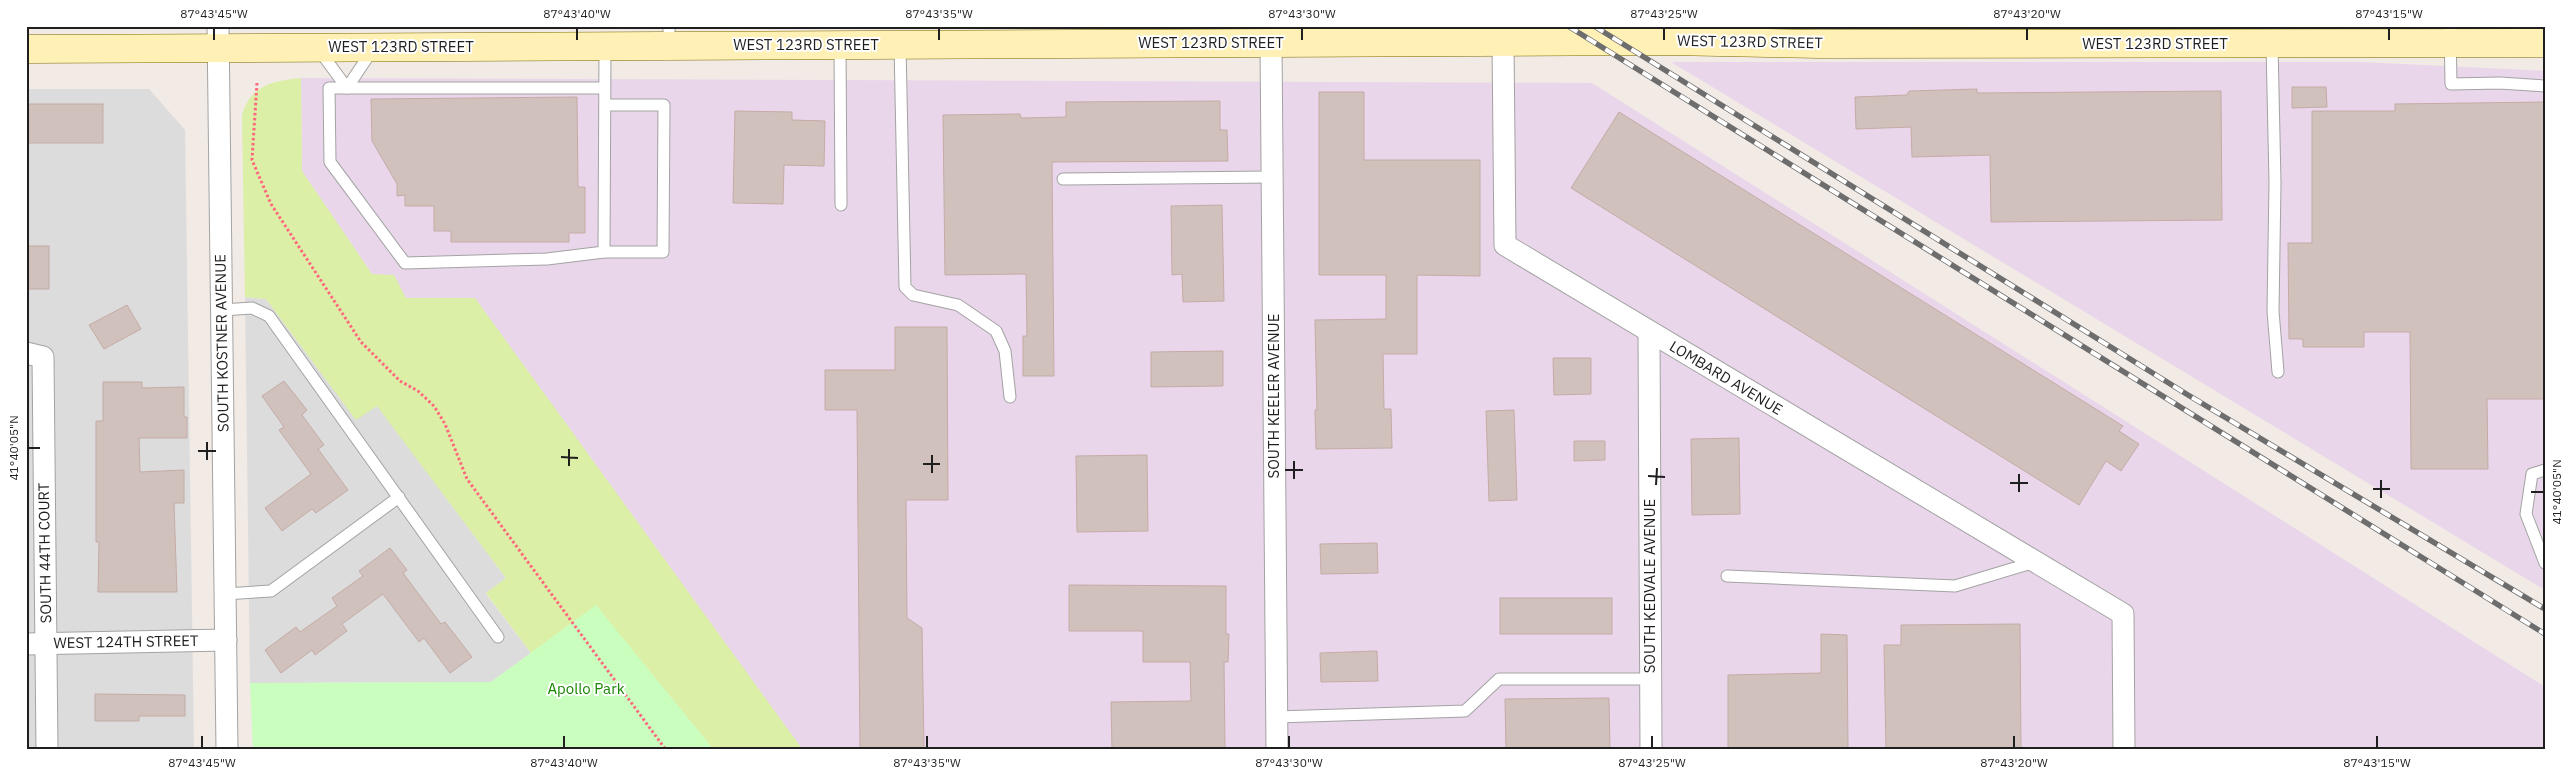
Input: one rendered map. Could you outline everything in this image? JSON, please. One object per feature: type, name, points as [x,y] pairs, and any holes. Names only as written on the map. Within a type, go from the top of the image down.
[{"type":"street","name":"WEST 123RD STREET","points":[[26,49],[218,37],[318,48],[605,46],[669,36],[840,45],[900,45],[1503,42],[1669,34],[2272,44],[2450,35],[2545,44]]},
{"type":"street","name":"SOUTH KOSTNER AVENUE","points":[[218,37],[227,750]]},
{"type":"street","name":"LOMBARD AVENUE","points":[[1503,42],[1506,245],[2123,614],[2124,750]]},
{"type":"street","name":"SOUTH KEELER AVENUE","points":[[1271,43],[1277,750]]},
{"type":"street","name":"SOUTH KEDVALE AVENUE","points":[[1649,332],[1651,750]]},
{"type":"street","name":"SOUTH 44TH COURT","points":[[35,355],[36,644],[47,750]]},
{"type":"street","name":"WEST 124TH STREET","points":[[36,644],[226,640]]},
{"type":"lane","points":[[2450,35],[2451,84],[2500,83],[2545,86]]},
{"type":"lane","points":[[2272,44],[2275,183],[2273,311],[2278,372]]},
{"type":"lane","points":[[840,45],[841,205]]},
{"type":"lane","points":[[900,45],[905,287],[913,295],[939,299],[958,305],[996,331],[1005,352],[1010,397]]},
{"type":"lane","points":[[604,252],[605,46]]},
{"type":"lane","points":[[347,88],[374,47]]},
{"type":"lane","points":[[318,48],[347,88]]},
{"type":"lane","points":[[605,88],[329,88],[330,162],[404,263],[547,259],[604,252],[663,252],[664,105],[605,105]]},
{"type":"lane","points":[[1063,179],[1272,177]]},
{"type":"lane","points":[[222,310],[252,308],[269,316],[498,638]]},
{"type":"lane","points":[[2545,470],[2532,474],[2526,514],[2545,563]]},
{"type":"lane","points":[[225,594],[271,591],[399,497]]},
{"type":"lane","points":[[1727,576],[1955,586],[2035,562]]},
{"type":"lane","points":[[1277,717],[1465,711],[1500,679],[1651,679]]},
{"type":"path","points":[[257,83],[252,160],[271,204],[361,342],[400,381],[418,391],[434,406],[445,424],[466,479],[666,750]]},
{"type":"shaded area","points":[[1671,62],[2360,62],[2545,71],[2545,590]]},
{"type":"shaded area","points":[[301,78],[1592,83],[2545,687],[2545,750],[714,750],[596,605],[302,171]]},
{"type":"shaded area","points":[[26,89],[149,89],[185,130],[194,750],[26,750]]},
{"type":"shaded area","points":[[245,297],[266,299],[356,419],[377,405],[506,578],[486,594],[531,653],[491,682],[250,683]]},
{"type":"green space","points":[[301,78],[302,171],[372,274],[394,275],[406,298],[475,298],[803,750],[714,750],[596,606],[531,653],[486,593],[506,578],[377,406],[356,420],[266,299],[245,297],[242,116],[251,97],[264,86]]},
{"type":"green space","name":"Apollo Park","points":[[596,605],[714,750],[253,750],[250,683],[491,682]]},
{"type":"building","points":[[2292,87],[2326,87],[2327,107],[2292,108]]},
{"type":"building","points":[[1977,89],[1977,93],[2221,91],[2222,220],[1991,222],[1990,155],[1912,157],[1911,127],[1856,129],[1855,97],[1907,95],[1909,91]]},
{"type":"building","points":[[1319,92],[1364,92],[1364,160],[1480,160],[1480,276],[1417,275],[1417,354],[1383,354],[1384,409],[1391,409],[1392,448],[1316,449],[1315,320],[1386,319],[1386,275],[1319,275]]},
{"type":"building","points":[[577,97],[578,187],[585,187],[585,233],[569,233],[569,242],[451,242],[451,231],[434,231],[434,206],[405,206],[405,195],[397,196],[397,184],[372,141],[371,99]]},
{"type":"building","points":[[1220,101],[1220,130],[1227,130],[1228,161],[1052,162],[1054,376],[1023,376],[1023,336],[1027,336],[1026,274],[945,275],[943,115],[1020,114],[1021,118],[1066,117],[1066,102]]},
{"type":"building","points":[[2545,102],[2545,399],[2487,399],[2488,469],[2411,469],[2410,332],[2364,332],[2364,347],[2303,347],[2303,339],[2289,339],[2288,243],[2312,243],[2312,111],[2395,111],[2395,104]]},
{"type":"building","points":[[26,104],[103,104],[103,143],[26,143]]},
{"type":"building","points":[[735,111],[792,112],[792,120],[825,121],[824,166],[784,165],[783,204],[733,203]]},
{"type":"building","points":[[1619,112],[2123,426],[2119,431],[2139,444],[2121,471],[2106,461],[2079,505],[1571,188]]},
{"type":"building","points":[[1222,205],[1224,301],[1183,302],[1182,274],[1172,275],[1171,206]]},
{"type":"building","points":[[26,246],[49,246],[49,289],[26,289]]},
{"type":"building","points":[[127,305],[141,329],[104,349],[89,325]]},
{"type":"building","points":[[895,327],[947,327],[948,500],[906,500],[907,618],[922,628],[924,750],[860,750],[857,410],[825,410],[825,370],[895,370]]},
{"type":"building","points":[[1223,351],[1223,386],[1151,387],[1151,352]]},
{"type":"building","points":[[1553,358],[1591,358],[1591,394],[1554,395]]},
{"type":"building","points":[[284,381],[307,410],[302,415],[324,445],[318,449],[348,490],[316,513],[312,509],[282,531],[265,508],[311,474],[279,430],[284,427],[262,396]]},
{"type":"building","points":[[103,382],[142,382],[142,388],[184,387],[184,417],[187,417],[187,438],[139,438],[140,472],[184,470],[184,503],[174,503],[177,592],[98,592],[99,542],[96,542],[96,421],[103,421]]},
{"type":"building","points":[[1514,410],[1517,500],[1489,501],[1486,411]]},
{"type":"building","points":[[1739,438],[1740,514],[1692,515],[1691,439]]},
{"type":"building","points":[[1574,441],[1605,441],[1605,460],[1574,461]]},
{"type":"building","points":[[1147,455],[1148,531],[1077,532],[1076,456]]},
{"type":"building","points":[[1377,543],[1378,573],[1321,574],[1320,544]]},
{"type":"building","points":[[390,548],[407,570],[403,573],[441,624],[445,622],[472,657],[450,673],[424,638],[419,642],[383,594],[342,624],[347,631],[315,655],[312,650],[281,673],[265,650],[296,627],[300,632],[337,606],[332,598],[363,576],[359,571]]},
{"type":"building","points":[[1069,585],[1226,586],[1226,634],[1229,634],[1228,662],[1224,662],[1225,749],[1112,750],[1111,702],[1191,701],[1190,662],[1143,662],[1143,631],[1069,631]]},
{"type":"building","points":[[1500,598],[1612,598],[1612,634],[1500,634]]},
{"type":"building","points":[[2020,624],[2021,750],[1886,750],[1884,645],[1901,645],[1901,625]]},
{"type":"building","points":[[1821,634],[1847,635],[1848,750],[1728,750],[1728,675],[1821,673]]},
{"type":"building","points":[[1377,651],[1378,681],[1321,682],[1320,653]]},
{"type":"building","points":[[95,694],[185,695],[185,716],[139,716],[139,721],[95,721]]},
{"type":"building","points":[[1609,698],[1610,750],[1506,750],[1505,699]]},
{"type":"railway","points":[[1568,26],[2545,634]]},
{"type":"railway","points":[[1594,26],[2188,395],[2545,609]]}]
